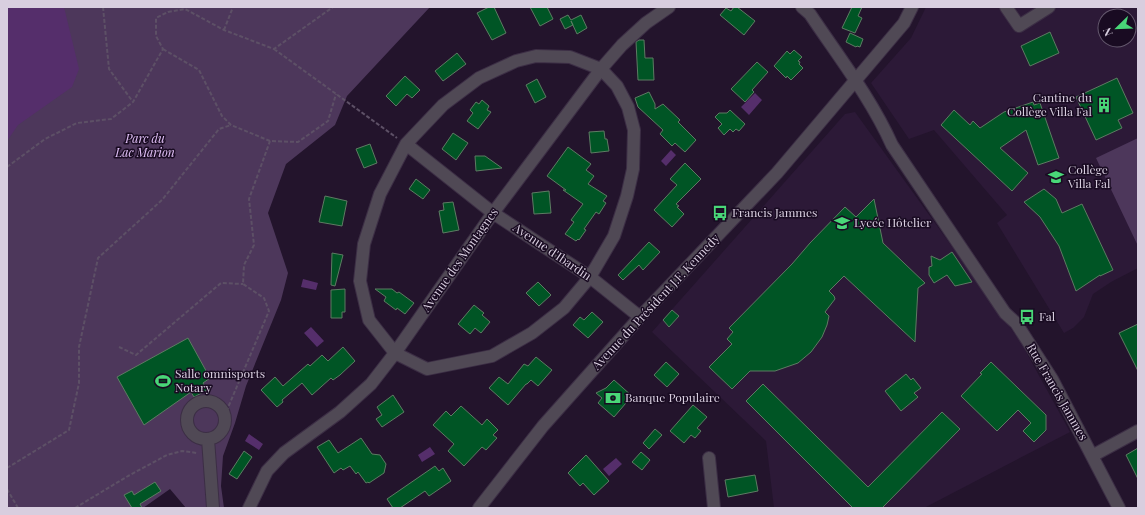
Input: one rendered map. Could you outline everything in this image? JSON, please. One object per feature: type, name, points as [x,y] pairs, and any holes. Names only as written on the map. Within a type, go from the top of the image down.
[{"type":"street","name":"Avenue des Montagnes","points":[[249,508],[267,471],[284,453],[340,412],[371,384],[493,213],[601,69],[622,45],[646,23],[669,7]]},
{"type":"street","name":"Rue Francis Jammes","points":[[802,7],[810,14],[855,81],[892,145],[1005,312],[1016,323],[1052,379],[1119,508]]},
{"type":"street","name":"Avenue du Président J.F. Kennedy","points":[[483,506],[543,426],[640,317],[777,173],[904,23],[912,7]]},
{"type":"street","points":[[1006,7],[1019,26],[1050,7]]},
{"type":"street","points":[[536,56],[570,57],[601,69],[617,86],[628,107],[634,130],[633,169],[627,196],[614,236],[590,277],[564,308],[532,333],[492,356],[427,369],[394,353],[369,320],[360,281],[364,244],[380,194],[406,144],[443,105],[480,78],[516,61],[536,56]]},
{"type":"street","name":"Avenue d'Ibardin","points":[[406,144],[493,213],[590,277],[640,317]]},
{"type":"street","points":[[202,401],[208,401],[219,406],[224,417],[222,428],[214,437],[208,439],[202,439],[196,436],[191,432],[188,426],[188,414],[191,408],[202,401]]},
{"type":"street","points":[[1092,456],[1138,431]]},
{"type":"street","points":[[208,439],[213,508]]},
{"type":"street","points":[[709,458],[714,508]]},
{"type":"path","points":[[103,7],[109,69],[133,102]]},
{"type":"path","points":[[224,30],[233,7]]},
{"type":"path","points":[[274,49],[333,7]]},
{"type":"path","points":[[336,94],[328,121],[298,142],[270,141],[231,125],[222,116],[199,70],[163,48],[156,36],[156,18],[168,12],[185,9],[224,30],[274,49],[406,144]]},
{"type":"path","points":[[7,167],[45,139],[77,123],[111,119],[133,102],[163,48]]},
{"type":"path","points":[[7,468],[69,430],[79,383],[79,347],[98,258],[162,200],[219,129],[231,125]]},
{"type":"path","points":[[243,284],[244,265],[254,245],[249,199],[270,141]]},
{"type":"path","points":[[119,347],[136,354],[221,283],[243,284],[264,298],[269,311],[224,417]]},
{"type":"path","points":[[75,508],[128,476],[167,455],[182,451],[210,455]]},
{"type":"path","points":[[7,489],[18,508]]},
{"type":"shaded area","points":[[7,7],[64,7],[79,69],[72,87],[18,125],[7,141]]},
{"type":"shaded area","name":"Collège Villa Fal","points":[[926,7],[1138,7],[1138,268],[1111,282],[1093,294],[1084,317],[1073,328],[1064,333],[997,223],[1007,215],[934,130],[909,139],[871,83],[911,38]]},
{"type":"shaded area","points":[[755,93],[762,100],[749,115],[741,107]]},
{"type":"shaded area","name":"Lycée Hôtelier","points":[[855,112],[1020,341],[1070,432],[924,508],[774,508],[766,441],[652,332],[845,114]]},
{"type":"shaded area","points":[[671,150],[676,155],[666,166],[661,161]]},
{"type":"shaded area","points":[[303,279],[318,283],[316,290],[301,287]]},
{"type":"shaded area","points":[[311,327],[324,341],[317,347],[304,333]]},
{"type":"shaded area","points":[[249,434],[263,444],[259,450],[245,441]]},
{"type":"shaded area","points":[[430,447],[435,454],[422,462],[418,455]]},
{"type":"shaded area","points":[[616,458],[622,464],[609,476],[603,469]]},
{"type":"green space","name":"Parc du Lac Marion","points":[[7,7],[430,7],[347,96],[335,125],[286,164],[268,213],[288,273],[281,300],[246,386],[223,456],[221,486],[224,508],[186,508],[170,489],[143,508],[7,508]]},
{"type":"green space","points":[[1138,138],[1138,246],[1096,158]]},
{"type":"building","points":[[489,7],[494,7],[506,33],[492,40],[477,13]]},
{"type":"building","points":[[530,7],[547,7],[553,19],[540,26]]},
{"type":"building","points":[[734,7],[737,7],[755,21],[744,35],[720,15],[726,8],[731,11]]},
{"type":"building","points":[[852,7],[862,7],[858,16],[862,18],[855,33],[842,28]]},
{"type":"building","points":[[568,15],[571,20],[581,15],[587,28],[577,34],[573,25],[565,29],[560,19]]},
{"type":"building","points":[[1050,32],[1059,53],[1030,66],[1021,46]]},
{"type":"building","points":[[850,33],[863,39],[860,47],[856,47],[846,42]]},
{"type":"building","points":[[639,40],[644,40],[645,58],[653,58],[654,80],[638,80],[636,42]]},
{"type":"building","points":[[794,50],[802,57],[798,61],[803,68],[791,80],[787,76],[786,78],[774,66],[787,51],[790,54]]},
{"type":"building","points":[[457,53],[466,64],[443,81],[435,71]]},
{"type":"building","points":[[757,62],[768,72],[752,90],[754,92],[745,102],[731,89]]},
{"type":"building","points":[[405,76],[420,90],[412,98],[407,94],[396,106],[386,96]]},
{"type":"building","name":"Cantine du Collège Villa Fal","points":[[1117,78],[1133,113],[1118,120],[1122,128],[1096,140],[1076,97]]},
{"type":"building","points":[[537,79],[546,97],[535,103],[526,85]]},
{"type":"building","points":[[649,92],[655,104],[655,109],[663,104],[680,120],[678,122],[696,140],[685,152],[675,143],[672,146],[660,134],[663,130],[638,107],[635,98]]},
{"type":"building","points":[[482,100],[489,106],[487,110],[491,112],[478,129],[467,121],[473,113],[470,110],[476,102],[479,104]]},
{"type":"building","points":[[1033,102],[1034,105],[1040,103],[1059,158],[1038,165],[1026,130],[1000,148],[1028,173],[1012,191],[941,125],[954,110],[970,125],[973,121],[980,128],[1004,112]]},
{"type":"building","points":[[730,110],[745,124],[739,131],[736,129],[733,132],[730,129],[724,135],[718,128],[722,124],[715,117],[719,113],[727,113]]},
{"type":"building","points":[[604,131],[609,151],[591,153],[589,132]]},
{"type":"building","points":[[453,133],[468,143],[456,160],[442,149]]},
{"type":"building","points":[[370,144],[377,163],[364,168],[356,149]]},
{"type":"building","points":[[568,147],[591,164],[586,170],[594,176],[588,184],[607,196],[603,201],[606,203],[599,214],[596,212],[584,229],[586,230],[579,240],[578,239],[576,241],[565,234],[574,222],[571,220],[583,204],[563,190],[566,190],[547,176]]},
{"type":"building","points":[[475,156],[485,156],[502,168],[476,171]]},
{"type":"building","points":[[685,163],[701,179],[676,204],[684,214],[672,227],[654,210],[677,185],[670,179]]},
{"type":"building","points":[[416,179],[430,190],[423,199],[409,189]]},
{"type":"building","points":[[1044,189],[1056,199],[1062,213],[1082,204],[1113,270],[1100,275],[1076,291],[1059,246],[1040,217],[1024,202]]},
{"type":"building","points":[[549,191],[551,213],[534,214],[532,193]]},
{"type":"building","points":[[325,196],[347,201],[342,226],[319,222]]},
{"type":"building","points":[[874,199],[883,243],[925,283],[918,288],[915,342],[844,276],[829,291],[835,299],[825,312],[829,316],[822,337],[811,352],[798,363],[775,371],[750,371],[732,389],[709,367],[732,344],[727,339],[733,332],[729,328],[845,207],[856,217]]},
{"type":"building","points":[[453,202],[459,230],[443,233],[439,211],[444,210],[443,203]]},
{"type":"building","points":[[649,242],[660,252],[643,270],[639,265],[623,280],[618,275]]},
{"type":"building","points":[[952,252],[972,282],[955,286],[947,275],[934,283],[929,275],[929,267],[932,266],[931,256],[940,260]]},
{"type":"building","points":[[332,253],[343,255],[335,286],[331,285]]},
{"type":"building","points":[[538,282],[551,295],[539,306],[526,293]]},
{"type":"building","points":[[345,289],[345,312],[342,312],[342,318],[331,318],[331,290]]},
{"type":"building","points":[[375,289],[392,289],[397,293],[399,292],[414,303],[405,314],[397,308],[396,310],[384,301],[386,297]]},
{"type":"building","points":[[474,305],[484,313],[482,315],[490,322],[481,333],[475,328],[470,334],[458,324]]},
{"type":"building","points":[[672,310],[679,316],[669,327],[663,320]]},
{"type":"building","points":[[592,312],[603,322],[588,338],[573,325],[580,317],[584,320]]},
{"type":"building","points":[[1138,324],[1138,371],[1119,333]]},
{"type":"building","name":"Salle omnisports Notary","points":[[188,338],[210,378],[203,383],[207,390],[194,397],[191,392],[144,425],[117,377]]},
{"type":"building","points":[[343,347],[355,361],[340,375],[333,380],[331,378],[312,395],[302,383],[282,400],[283,402],[277,407],[261,390],[275,377],[283,386],[308,364],[310,366],[322,355],[328,361]]},
{"type":"building","points":[[536,357],[552,370],[538,386],[531,380],[508,405],[489,388],[499,377],[508,384],[524,364],[528,366]]},
{"type":"building","points":[[666,362],[679,374],[667,387],[654,375]]},
{"type":"building","points":[[991,362],[1046,415],[1046,430],[1034,442],[1023,431],[1031,423],[1018,410],[997,431],[961,396]]},
{"type":"building","points":[[906,374],[911,380],[913,378],[921,388],[914,393],[918,397],[901,411],[885,391]]},
{"type":"building","points":[[614,380],[632,396],[614,417],[598,403],[602,398],[596,393],[606,388]]},
{"type":"building","points":[[763,384],[868,487],[942,412],[960,429],[882,508],[853,508],[746,401]]},
{"type":"building","points":[[393,395],[404,412],[382,427],[376,419],[382,415],[377,407]]},
{"type":"building","points":[[693,405],[707,417],[697,428],[701,431],[695,438],[691,435],[684,443],[670,431]]},
{"type":"building","points":[[461,406],[482,425],[487,419],[498,430],[493,435],[497,438],[486,450],[482,447],[464,466],[448,451],[454,444],[433,425],[446,411],[451,416]]},
{"type":"building","points":[[655,429],[662,435],[649,449],[643,443]]},
{"type":"building","points":[[361,438],[372,454],[380,455],[386,464],[384,473],[369,483],[366,483],[358,472],[356,474],[350,466],[343,470],[341,468],[334,473],[317,447],[329,440],[338,453]]},
{"type":"building","points":[[1138,448],[1138,479],[1126,455]]},
{"type":"building","points":[[244,451],[252,457],[237,479],[229,474]]},
{"type":"building","points":[[641,452],[650,460],[642,470],[632,462]]},
{"type":"building","points":[[586,455],[609,481],[594,495],[583,483],[580,486],[568,473]]},
{"type":"building","points":[[435,466],[439,471],[443,468],[451,481],[429,496],[425,491],[400,508],[393,508],[387,499]]},
{"type":"building","points":[[755,475],[758,491],[728,497],[725,480]]},
{"type":"building","points":[[155,482],[161,491],[140,504],[142,508],[132,508],[124,495],[132,491],[134,495]]},
{"type":"place","name":"Cantine du Collège Villa Fal","points":[[1104,105]]},
{"type":"place","name":"Collège Villa Fal","points":[[1056,177]]},
{"type":"place","name":"Francis Jammes","points":[[720,213]]},
{"type":"place","name":"Lycée Hôtelier","points":[[842,223]]},
{"type":"place","name":"Fal","points":[[1027,317]]},
{"type":"place","name":"Salle omnisports Notary","points":[[163,381]]},
{"type":"place","name":"Banque Populaire","points":[[613,398]]}]
